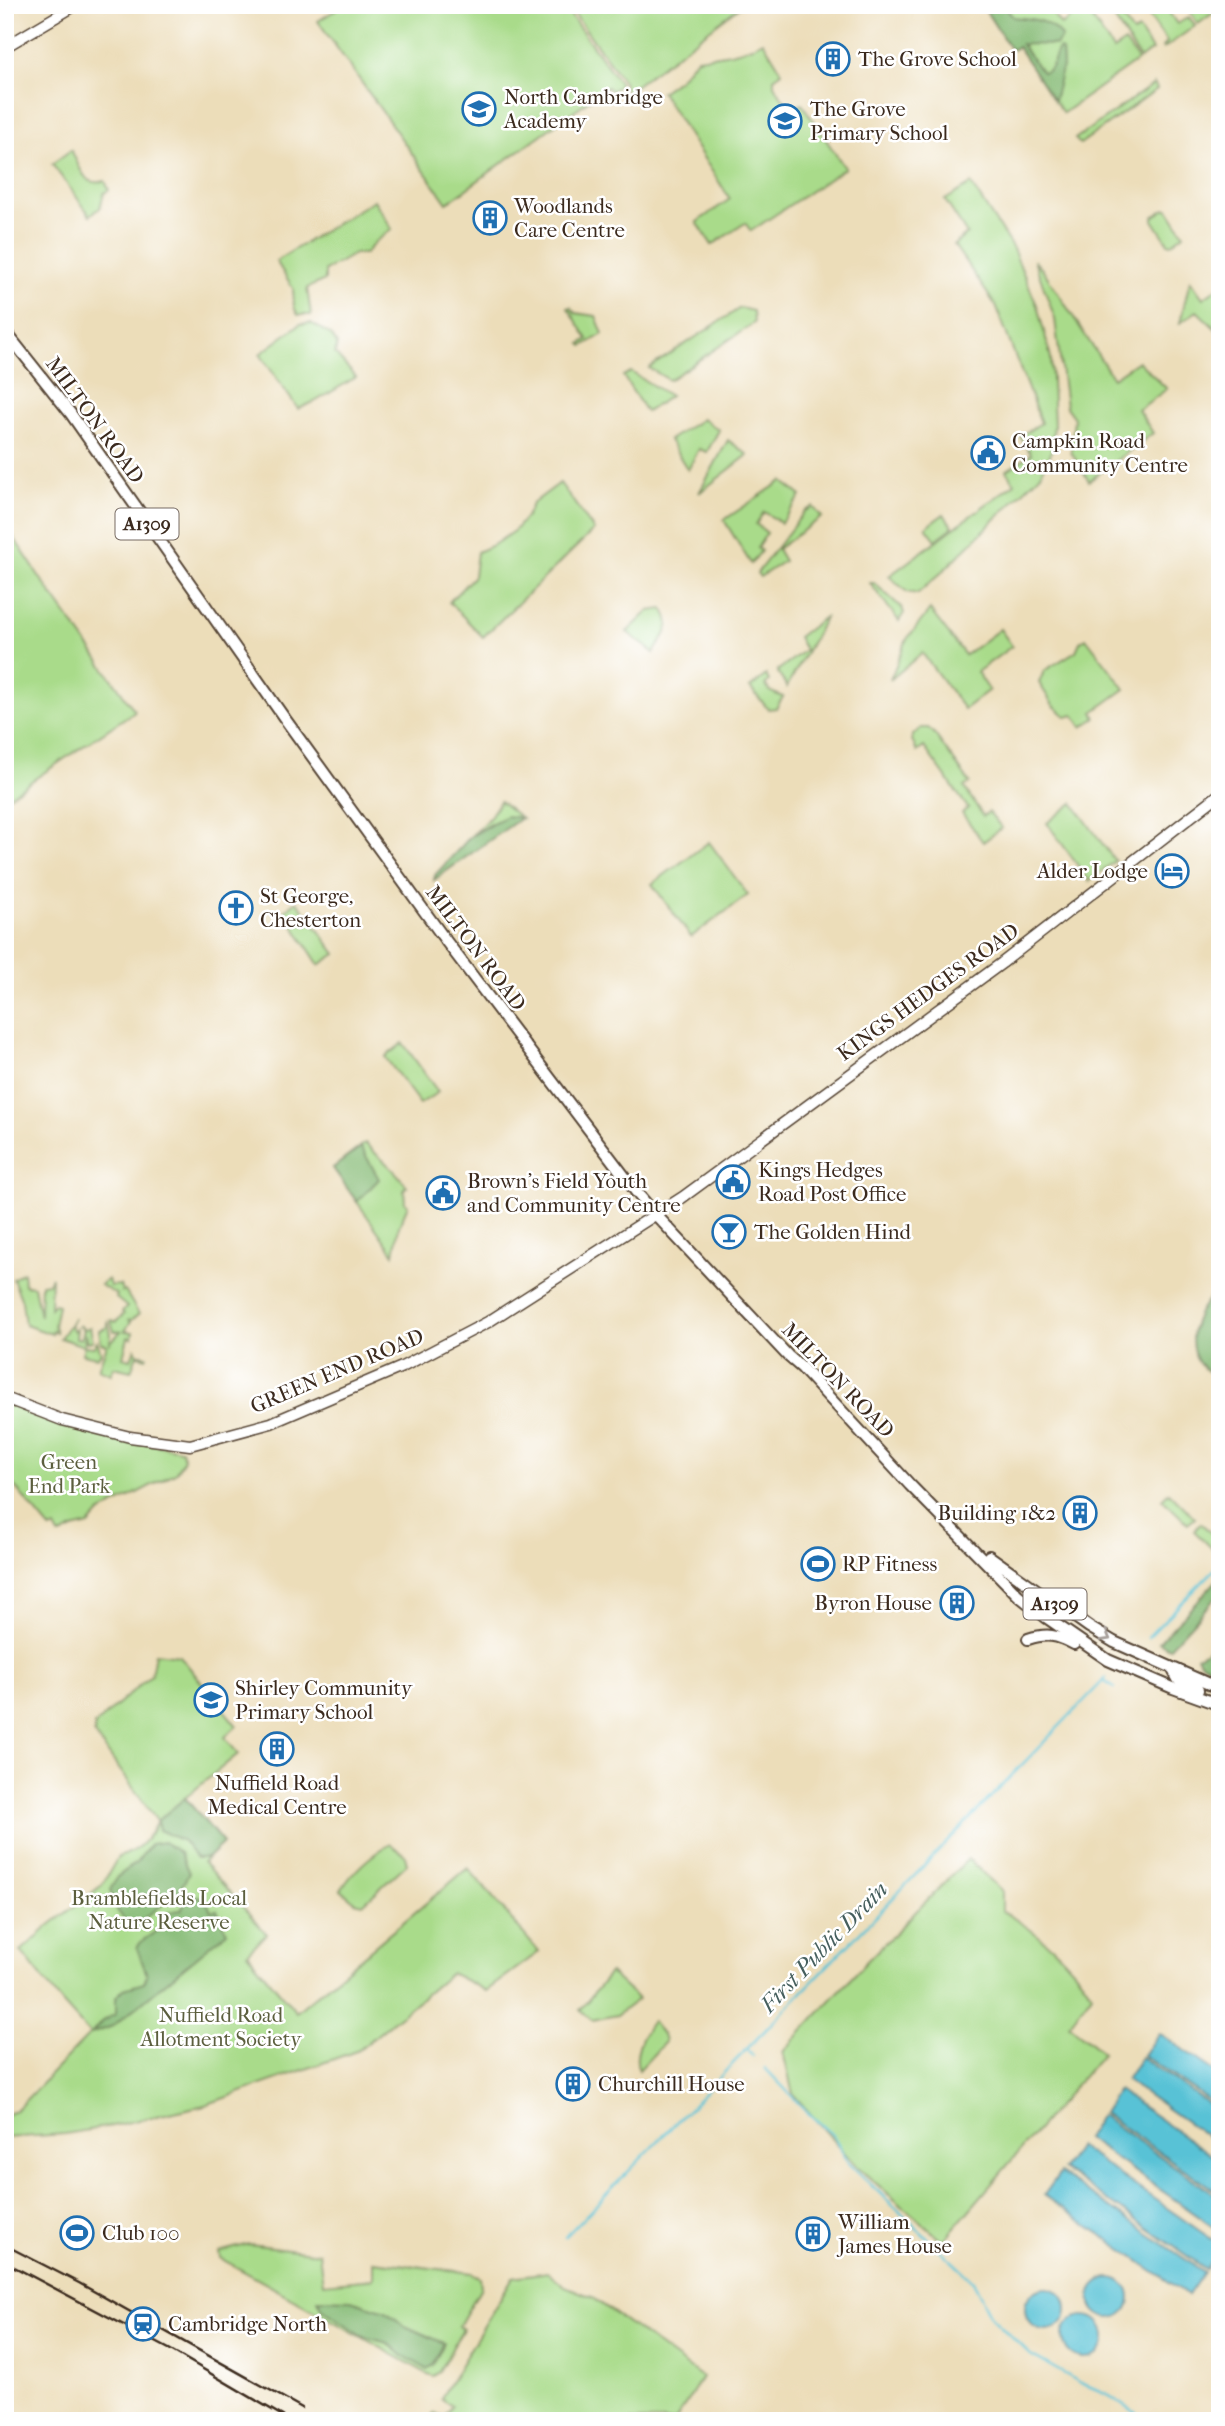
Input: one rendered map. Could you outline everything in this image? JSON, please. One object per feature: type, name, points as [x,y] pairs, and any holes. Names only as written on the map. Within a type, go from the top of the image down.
[{"type":"main road","name":"MILTON ROAD","points":[[5,331],[71,414],[285,719],[458,956],[656,1215],[802,1367],[910,1485],[1018,1595],[1096,1653],[1173,1688],[1220,1702]]},
{"type":"main road","name":"MILTON ROAD","points":[[969,1543],[1088,1627],[1220,1689]]},
{"type":"main road","name":"A1309","points":[[1008,1570],[1016,1582],[1044,1606],[1048,1611],[1047,1618]]},
{"type":"main road","name":"A1309","points":[[1028,1639],[1045,1634],[1056,1635],[1096,1653]]},
{"type":"main road","name":"A1309","points":[[1172,1668],[1173,1674],[1186,1685],[1220,1702]]},
{"type":"street","points":[[5,47],[76,5]]},
{"type":"street","name":"KINGS HEDGES ROAD","points":[[656,1215],[991,970],[1220,794]]},
{"type":"street","name":"GREEN END ROAD","points":[[5,1398],[62,1420],[130,1437],[190,1445],[223,1438],[271,1423],[342,1394],[445,1345],[532,1294],[656,1215]]},
{"type":"green space","name":"North Cambridge Academy","points":[[335,5],[563,5],[619,82],[619,86],[611,91],[607,87],[447,203],[318,21],[337,9]]},
{"type":"green space","points":[[568,5],[742,5],[627,92],[622,80]]},
{"type":"green space","points":[[982,5],[1046,5],[1061,25],[1081,11],[1077,5],[1090,5],[1094,11],[1090,15],[1113,50],[1125,42],[1138,60],[1063,113],[1018,47],[1011,50]]},
{"type":"green space","points":[[982,5],[1003,5],[1013,17],[1045,23],[1062,37],[1056,45],[1021,44],[1042,72],[1049,69],[1059,49],[1062,50],[1063,65],[1054,101],[1018,47],[1011,50]]},
{"type":"green space","points":[[1119,5],[1115,8],[1133,33],[1139,30],[1152,50],[1140,59],[1108,9]]},
{"type":"green space","points":[[1141,5],[1164,5],[1177,24],[1189,17],[1195,26],[1163,49],[1167,42]]},
{"type":"green space","points":[[1186,5],[1218,5],[1220,8],[1198,24]]},
{"type":"green space","points":[[763,41],[782,72],[774,78],[774,85],[788,106],[796,108],[802,104],[845,168],[751,231],[745,223],[712,245],[697,222],[730,199],[661,92],[679,79],[697,58],[739,51]]},
{"type":"green space","points":[[1154,84],[1157,89],[1080,144],[1075,139]]},
{"type":"green space","points":[[71,150],[83,174],[92,181],[105,181],[109,190],[104,193],[100,208],[90,215],[52,164]]},
{"type":"green space","points":[[971,184],[1013,249],[1037,305],[1051,358],[1054,425],[1051,453],[1041,474],[917,594],[907,592],[889,576],[1015,483],[1006,471],[1031,454],[1020,436],[1041,423],[996,306],[954,245],[967,234],[945,200]]},
{"type":"green space","points":[[374,200],[392,229],[365,254],[354,254],[325,271],[325,280],[307,288],[311,315],[298,315],[294,307],[293,288],[276,261]]},
{"type":"green space","points":[[1168,209],[1184,234],[1171,244],[1153,220],[1153,217]]},
{"type":"green space","points":[[1034,260],[1113,378],[1138,361],[1167,389],[1138,410],[1153,433],[1089,481],[1071,452],[1074,418],[1066,407],[1055,319]]},
{"type":"green space","points":[[1190,280],[1203,298],[1220,286],[1220,333],[1197,311],[1180,323]]},
{"type":"green space","points":[[571,307],[575,313],[596,316],[603,334],[583,346],[581,344],[588,339],[568,308]]},
{"type":"green space","points":[[740,308],[753,311],[754,323],[669,380],[649,368]]},
{"type":"green space","points":[[311,323],[331,335],[337,344],[335,354],[356,377],[298,409],[260,354],[300,324]]},
{"type":"green space","points":[[631,372],[670,396],[646,412],[623,376]]},
{"type":"green space","points":[[702,419],[719,430],[707,452],[699,449],[688,470],[669,440]]},
{"type":"green space","points":[[728,440],[748,455],[699,493]]},
{"type":"green space","points":[[782,481],[801,496],[781,523],[764,512],[756,524],[767,533],[757,548],[761,551],[751,564],[724,520]]},
{"type":"green space","points":[[560,483],[594,530],[483,637],[449,602],[474,576],[477,552],[515,530],[532,504]]},
{"type":"green space","points":[[813,507],[822,517],[777,549],[784,561],[760,577],[757,573],[805,511]]},
{"type":"green space","points":[[944,514],[953,527],[936,540],[926,527]]},
{"type":"green space","points":[[5,524],[135,711],[5,799]]},
{"type":"green space","points":[[870,583],[874,583],[902,608],[904,613],[899,621]]},
{"type":"green space","points":[[663,609],[667,615],[668,626],[654,653],[627,632],[649,611]]},
{"type":"green space","points":[[930,610],[965,655],[1000,629],[1012,646],[977,672],[989,690],[964,709],[922,653],[890,680],[907,639]]},
{"type":"green space","points":[[826,616],[787,687],[777,671],[805,650],[798,637]]},
{"type":"green space","points":[[1086,638],[1125,689],[1093,712],[1096,718],[1082,727],[1074,715],[1067,717],[1053,705],[1039,683],[1044,671],[1076,651],[1080,642]]},
{"type":"green space","points":[[766,675],[769,681],[765,685],[771,692],[783,697],[776,708],[768,709],[750,688]]},
{"type":"green space","points":[[921,728],[928,728],[933,732],[970,783],[964,787],[983,816],[989,812],[1002,828],[983,842],[962,813],[968,808],[924,747],[917,752],[912,740],[913,735]]},
{"type":"green space","points":[[500,801],[521,818],[500,820],[470,837],[489,818]]},
{"type":"green space","points":[[1073,803],[1115,861],[1089,881],[1047,823]]},
{"type":"green space","points":[[506,816],[521,818],[434,880],[435,875],[470,837]]},
{"type":"green space","points":[[709,842],[748,895],[691,937],[652,884]]},
{"type":"green space","points":[[297,901],[336,954],[319,965],[284,911]]},
{"type":"green space","points":[[403,1043],[438,1092],[420,1104],[385,1057]]},
{"type":"green space","points":[[365,1143],[407,1187],[404,1188],[405,1203],[408,1205],[399,1226],[394,1254],[333,1168]]},
{"type":"green space","points":[[361,1147],[379,1179],[357,1202],[333,1168]]},
{"type":"green space","points":[[23,1272],[24,1285],[34,1286],[40,1317],[41,1284],[48,1283],[51,1277],[50,1308],[54,1304],[58,1305],[54,1326],[56,1332],[52,1331],[52,1334],[25,1325],[22,1301],[13,1279]]},
{"type":"green space","points":[[108,1279],[110,1286],[120,1285],[122,1292],[125,1291],[139,1314],[132,1320],[128,1319],[131,1321],[125,1331],[133,1332],[132,1338],[128,1337],[123,1357],[131,1359],[135,1349],[137,1353],[147,1356],[137,1355],[131,1371],[114,1367],[111,1374],[98,1369],[107,1345],[101,1343],[99,1330],[106,1328],[108,1322],[110,1343],[121,1331],[114,1331],[111,1322],[116,1322],[127,1307],[116,1298],[117,1295],[100,1285]]},
{"type":"green space","points":[[1220,1284],[1220,1308],[1213,1324],[1220,1352],[1220,1375],[1203,1367],[1198,1361],[1192,1335],[1199,1312]]},
{"type":"green space","points":[[74,1318],[70,1326],[74,1331],[77,1328],[76,1338],[81,1339],[84,1330],[79,1325],[85,1329],[90,1327],[93,1341],[87,1342],[85,1334],[84,1346],[60,1338]]},
{"type":"green space","points":[[97,1341],[101,1353],[97,1357],[82,1354],[84,1346],[94,1347]]},
{"type":"green space","name":"Green End Park","points":[[5,1403],[130,1440],[181,1450],[184,1459],[175,1473],[101,1512],[89,1525],[59,1536],[55,1528],[51,1530],[5,1475]]},
{"type":"green space","points":[[1169,1492],[1195,1518],[1188,1524],[1162,1499]]},
{"type":"green space","points":[[1201,1523],[1220,1542],[1219,1555],[1194,1531]]},
{"type":"green space","points":[[1220,1577],[1220,1593],[1169,1648],[1159,1642]]},
{"type":"green space","points":[[1220,1637],[1220,1672],[1200,1662],[1197,1656]]},
{"type":"green space","points":[[155,1653],[180,1656],[237,1726],[225,1737],[238,1754],[185,1798],[223,1843],[203,1862],[267,1934],[247,1953],[296,2012],[468,1868],[539,1952],[486,1991],[451,1973],[359,2050],[205,2105],[65,2134],[5,2138],[5,2116],[17,2109],[90,2034],[21,1951],[102,1885],[118,1857],[142,1844],[157,1821],[94,1734],[95,1725],[151,1675]]},
{"type":"green space","points":[[185,1798],[223,1843],[207,1858],[196,1858],[183,1841],[159,1830],[157,1821]]},
{"type":"green space","points":[[164,1842],[180,1853],[189,1873],[178,1893],[139,1922],[127,1923],[117,1910],[110,1890],[117,1877],[136,1863],[151,1844]]},
{"type":"green space","points":[[390,1844],[405,1855],[407,1864],[363,1904],[355,1902],[341,1890],[363,1864]]},
{"type":"green space","points":[[968,1859],[1002,1891],[1002,1911],[1052,1947],[1092,1994],[1069,2025],[1103,2053],[943,2241],[856,2166],[793,2094],[783,2052],[866,1962]]},
{"type":"green space","points":[[196,1896],[205,1898],[211,1911],[217,1910],[227,1932],[113,2026],[91,2034],[102,2021],[116,2014],[116,1997],[124,1989],[144,1983],[147,1975],[137,1948],[139,1945],[159,1928],[166,1915],[181,1910],[186,1899]]},
{"type":"green space","points":[[610,1973],[638,1999],[617,2015],[592,2020],[580,2010]]},
{"type":"green space","points":[[652,2021],[665,2042],[639,2070],[638,2051]]},
{"type":"green space","points":[[249,2244],[319,2253],[323,2284],[373,2279],[373,2261],[472,2273],[480,2278],[481,2287],[459,2326],[463,2329],[439,2372],[434,2376],[220,2258],[219,2252]],"holes":[[[386,2311],[403,2325],[402,2355],[388,2343]]]},
{"type":"green space","points":[[548,2272],[565,2286],[592,2297],[702,2377],[675,2421],[427,2421],[434,2413],[444,2417],[451,2406],[441,2398],[513,2277]]},
{"type":"green space","points":[[318,2299],[351,2300],[386,2311],[403,2325],[444,2343],[433,2365],[427,2369],[402,2355],[388,2343],[365,2337],[321,2308]]},
{"type":"green space","points":[[416,2416],[427,2421],[413,2421]]},
{"type":"water","points":[[1159,2033],[1220,2075],[1220,2108],[1143,2055]]},
{"type":"water","points":[[1141,2057],[1220,2112],[1220,2145],[1126,2080]]},
{"type":"water","points":[[1118,2090],[1220,2161],[1220,2194],[1103,2113]]},
{"type":"water","points":[[1101,2115],[1220,2198],[1220,2231],[1086,2138]]},
{"type":"water","points":[[1078,2146],[1220,2245],[1206,2269],[1063,2169]]},
{"type":"water","points":[[1060,2173],[1204,2272],[1188,2295],[1044,2195]]},
{"type":"water","points":[[1110,2278],[1124,2284],[1130,2298],[1124,2312],[1110,2318],[1096,2312],[1090,2298],[1096,2284]]},
{"type":"water","points":[[1046,2288],[1061,2294],[1067,2309],[1061,2324],[1046,2330],[1031,2324],[1025,2309],[1031,2294]]},
{"type":"water","points":[[1084,2316],[1099,2322],[1105,2337],[1099,2352],[1084,2358],[1069,2352],[1063,2337],[1069,2322]]},
{"type":"waterway","points":[[1148,1637],[1220,1564]]},
{"type":"waterway","name":"First Public Drain","points":[[565,2237],[1106,1678]]},
{"type":"waterway","points":[[1104,1681],[1114,1688]]},
{"type":"waterway","points":[[747,2049],[753,2056]]},
{"type":"waterway","name":"First Public Drain","points":[[765,2068],[833,2135],[849,2164],[973,2281],[991,2317],[1029,2354],[1105,2393],[1148,2421]]},
{"type":"railway","points":[[5,2245],[79,2283],[302,2408]]},
{"type":"railway","points":[[5,2262],[169,2349],[291,2421]]},
{"type":"place","name":"The Grove School","points":[[833,59]]},
{"type":"place","name":"North Cambridge Academy","points":[[479,109]]},
{"type":"place","name":"The Grove Primary School","points":[[785,121]]},
{"type":"place","name":"Woodlands Care Centre","points":[[490,218]]},
{"type":"place","name":"Campkin Road Community Centre","points":[[988,453]]},
{"type":"place","name":"Alder Lodge","points":[[1172,871]]},
{"type":"place","name":"St George, Chesterton","points":[[236,908]]},
{"type":"place","name":"Kings Hedges Road Post Office","points":[[733,1182]]},
{"type":"place","name":"Brown's Field Youth and Community Centre","points":[[443,1193]]},
{"type":"place","name":"The Golden Hind","points":[[729,1232]]},
{"type":"place","name":"Building 1&2","points":[[1080,1513]]},
{"type":"place","name":"RP Fitness","points":[[818,1564]]},
{"type":"place","name":"Byron House","points":[[957,1603]]},
{"type":"place","name":"Shirley Community Primary School","points":[[211,1700]]},
{"type":"place","name":"Nuffield Road Medical Centre","points":[[277,1749]]},
{"type":"place","name":"Churchill House","points":[[573,2084]]},
{"type":"place","name":"Club 100","points":[[77,2233]]},
{"type":"place","name":"William James House","points":[[813,2234]]},
{"type":"place","name":"Cambridge North","points":[[143,2324]]},
{"type":"park label","name":"Bramblefields Local Nature Reserve","points":[[159,1910]]},
{"type":"park label","name":"Nuffield Road Allotment Society","points":[[221,2027]]}]
